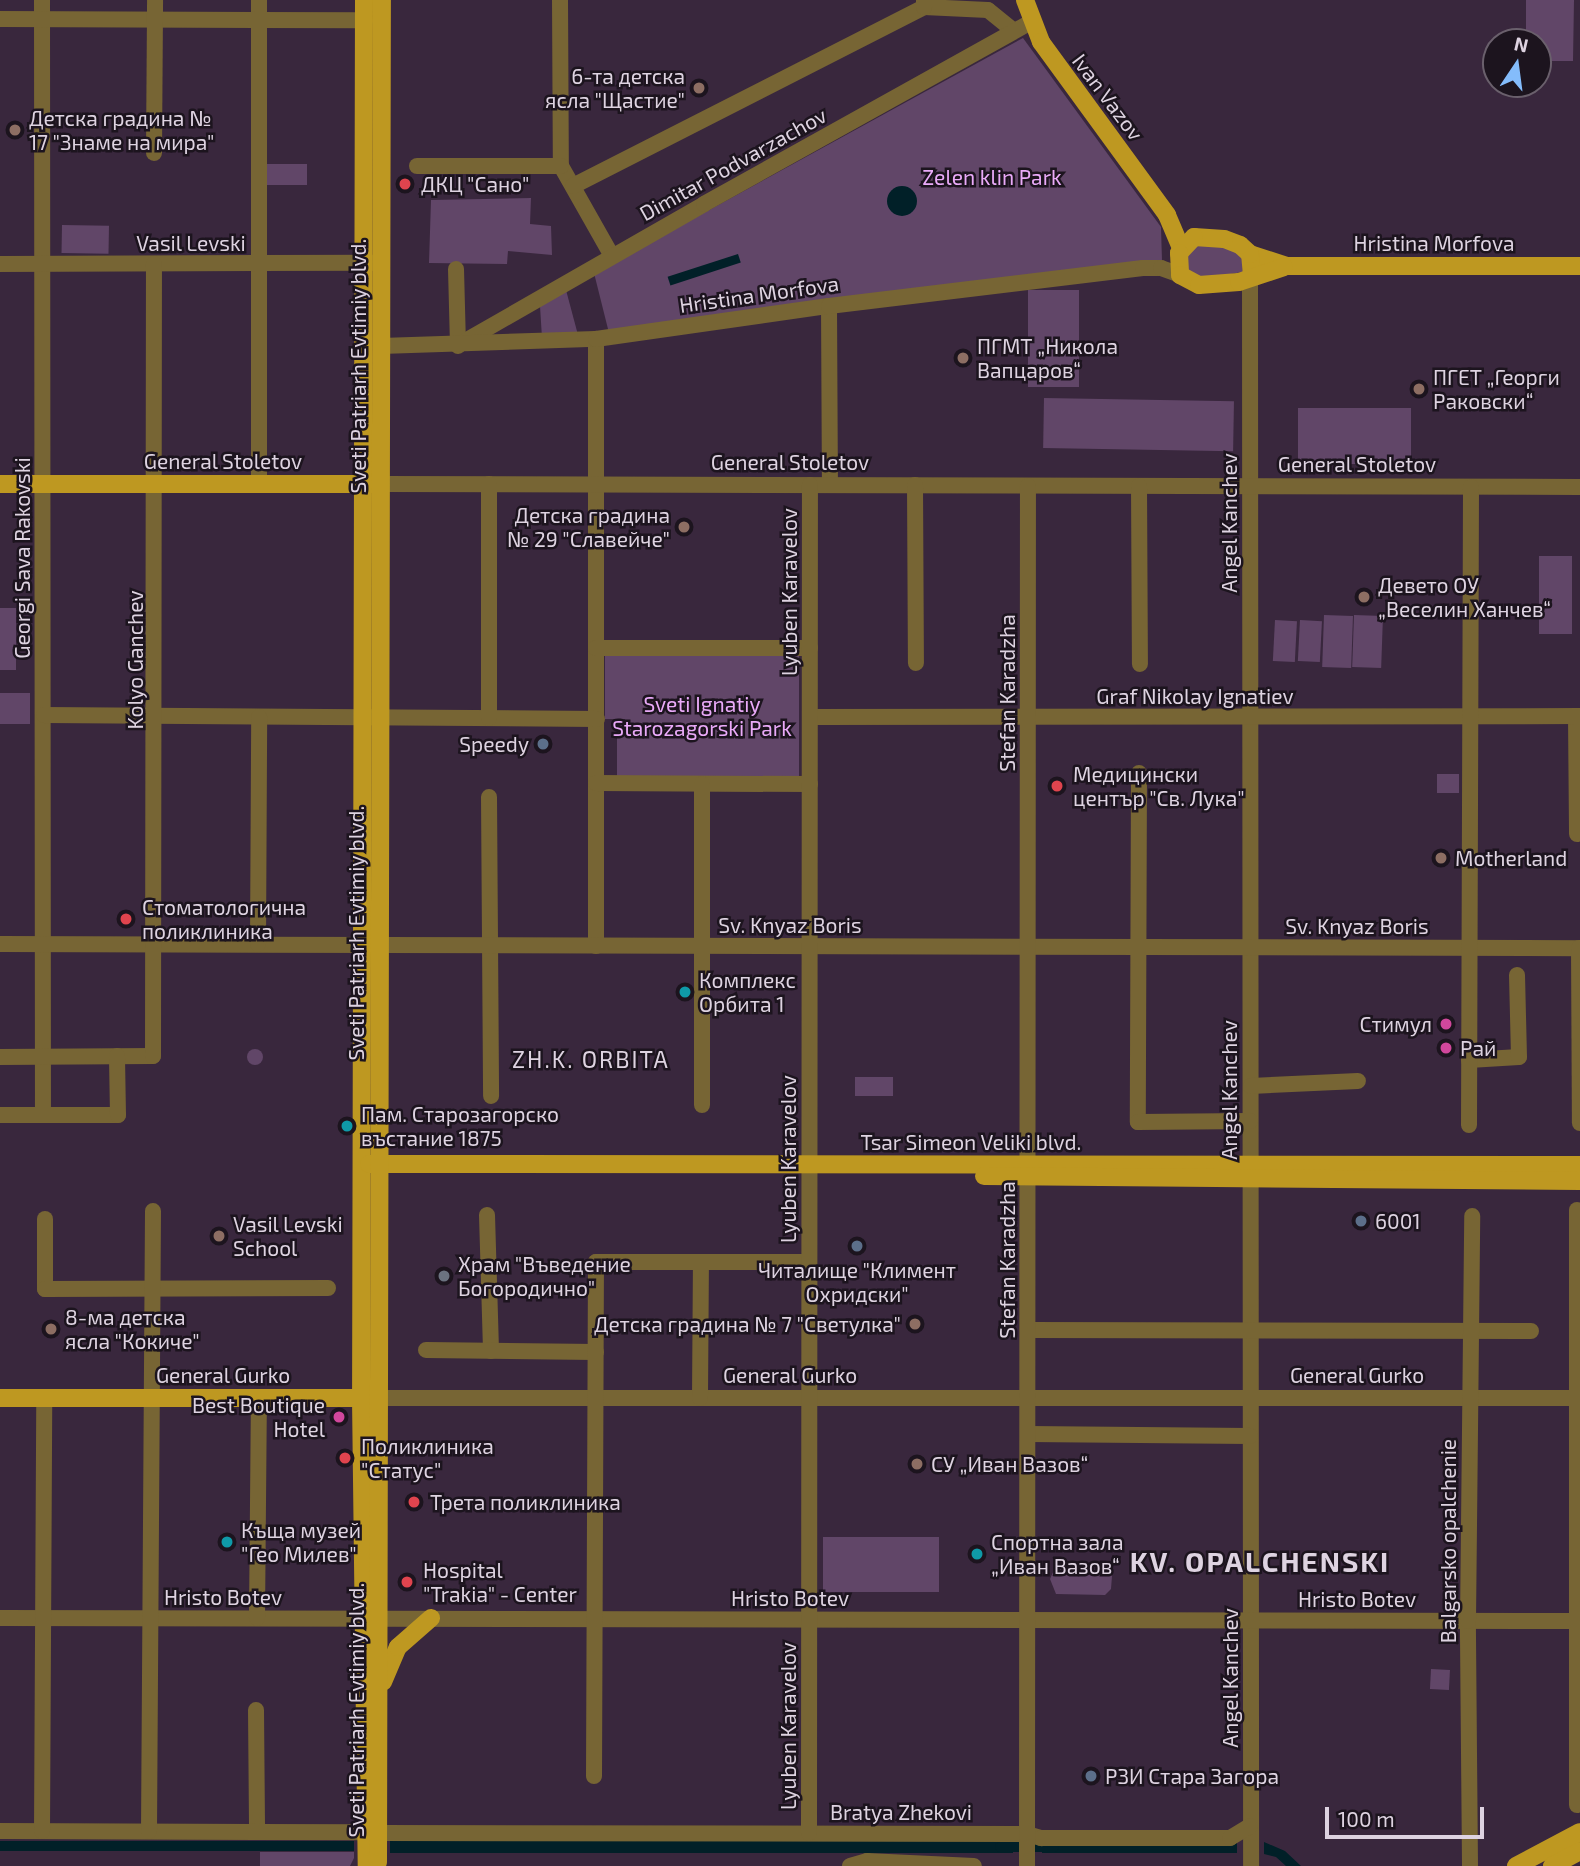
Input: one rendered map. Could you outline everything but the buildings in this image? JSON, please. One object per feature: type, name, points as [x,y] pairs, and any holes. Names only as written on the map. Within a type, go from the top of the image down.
[{"type":"main road","name":"Sveti Patriarh Evtimiy blvd.","points":[[365,0],[373,264],[381,346],[372,484]]},
{"type":"main road","name":"Sveti Patriarh Evtimiy blvd.","points":[[371,1853],[379,1692],[370,1618],[381,1398],[380,1168],[371,945],[370,718],[373,264],[382,0]]},
{"type":"main road","name":"Ivan Vazov","points":[[1026,0],[1031,22],[1054,61],[1167,215],[1180,251]]},
{"type":"main road","name":"Ivan Vazov","points":[[1167,215],[1203,235]]},
{"type":"main road","points":[[1203,235],[1233,242],[1250,254],[1251,277],[1225,285],[1199,285],[1180,275],[1180,251],[1187,241],[1203,235]]},
{"type":"main road","name":"Hristina Morfova","points":[[1250,254],[1287,266]]},
{"type":"main road","name":"Hristina Morfova","points":[[1251,277],[1287,266],[1579,266]]},
{"type":"main road","name":"General Stoletov","points":[[0,484],[372,484]]},
{"type":"main road","name":"Sveti Patriarh Evtimiy blvd.","points":[[371,945],[361,1168],[360,1398],[370,1618],[371,1853]]},
{"type":"main road","name":"Tsar Simeon Veliki blvd.","points":[[361,1168],[1466,1172],[1580,1165]]},
{"type":"main road","name":"Tsar Simeon Veliki blvd.","points":[[1466,1172],[1580,1181]]},
{"type":"main road","name":"General Gurko","points":[[0,1398],[381,1398]]},
{"type":"main road","points":[[379,1692],[398,1647],[431,1618]]},
{"type":"main road","points":[[1516,1866],[1580,1832]]},
{"type":"main road","points":[[1552,1866],[1580,1851]]},
{"type":"street","name":"Georgi Sava Rakovski","points":[[42,0],[43,1115]]},
{"type":"street","points":[[154,153],[155,0]]},
{"type":"street","points":[[259,0],[259,484]]},
{"type":"street","points":[[560,0],[561,166],[612,256]]},
{"type":"street","points":[[573,186],[924,4],[988,5],[1014,31]]},
{"type":"street","points":[[0,19],[365,20]]},
{"type":"street","name":"Dimitar Podvarzachov","points":[[458,346],[612,256],[1031,22]]},
{"type":"street","points":[[417,166],[561,166]]},
{"type":"street","name":"Hristina Morfova","points":[[1143,268],[1180,251]]},
{"type":"street","name":"Vasil Levski","points":[[0,264],[373,264]]},
{"type":"street","name":"Kolyo Ganchev","points":[[117,1056],[153,1056],[156,716],[154,264]]},
{"type":"street","name":"Hristina Morfova","points":[[381,346],[458,346],[596,339],[829,306],[1143,268],[1161,268],[1180,275]]},
{"type":"street","points":[[456,269],[458,346]]},
{"type":"street","name":"Angel Kanchev","points":[[1251,277],[1251,1846]]},
{"type":"street","points":[[1225,285],[1241,295],[1251,315]]},
{"type":"street","points":[[829,306],[830,485]]},
{"type":"street","points":[[596,339],[596,946]]},
{"type":"street","name":"General Stoletov","points":[[372,484],[1580,487]]},
{"type":"street","points":[[489,484],[489,719]]},
{"type":"street","name":"Lyuben Karavelov","points":[[809,1833],[810,485]]},
{"type":"street","points":[[915,485],[916,663]]},
{"type":"street","name":"Stefan Karadzha","points":[[1027,1848],[1028,486]]},
{"type":"street","points":[[1139,486],[1140,664]]},
{"type":"street","points":[[1469,1125],[1471,487]]},
{"type":"street","points":[[596,648],[810,648]]},
{"type":"street","points":[[44,715],[597,719]]},
{"type":"street","points":[[1577,834],[1578,716]]},
{"type":"street","name":"Graf Nikolay Ignatiev","points":[[810,717],[1578,716]]},
{"type":"street","points":[[258,944],[259,717]]},
{"type":"street","points":[[1139,772],[1138,1122],[1251,1121]]},
{"type":"street","points":[[596,783],[810,784]]},
{"type":"street","points":[[702,784],[702,1105]]},
{"type":"street","points":[[489,797],[491,1096]]},
{"type":"street","name":"Sv. Knyaz Boris","points":[[0,944],[1580,948]]},
{"type":"street","points":[[1580,948],[1580,1123]]},
{"type":"street","points":[[1469,1060],[1519,1057],[1517,975]]},
{"type":"street","points":[[0,1057],[117,1056],[118,1115],[0,1115]]},
{"type":"street","points":[[1251,1086],[1359,1081]]},
{"type":"street","points":[[1577,1210],[1577,1805]]},
{"type":"street","points":[[149,1832],[153,1211]]},
{"type":"street","points":[[487,1215],[491,1350]]},
{"type":"street","name":"Balgarsko opalchenie","points":[[1470,1866],[1468,1621],[1472,1216]]},
{"type":"street","points":[[45,1219],[45,1289],[328,1288]]},
{"type":"street","points":[[594,1776],[596,1262],[809,1262]]},
{"type":"street","points":[[700,1398],[701,1263]]},
{"type":"street","points":[[1028,1330],[1531,1331]]},
{"type":"street","points":[[426,1350],[596,1352]]},
{"type":"street","points":[[42,1831],[44,1398]]},
{"type":"street","points":[[257,1618],[259,1398]]},
{"type":"street","name":"General Gurko","points":[[381,1398],[1579,1398]]},
{"type":"street","points":[[1028,1434],[1250,1436]]},
{"type":"street","name":"Hristo Botev","points":[[0,1618],[1579,1621]]},
{"type":"street","points":[[256,1710],[257,1832]]},
{"type":"street","name":"Bratya Zhekovi","points":[[0,1831],[257,1832],[371,1853],[809,1833],[1027,1848],[1041,1838],[1230,1838],[1251,1846]]},
{"type":"street","points":[[850,1866],[867,1861],[974,1866]]},
{"type":"green space","points":[[1526,0],[1574,0],[1573,61],[1552,61],[1552,28],[1526,28]]},
{"type":"green space","name":"Zelen klin Park","points":[[1023,38],[1161,227],[1162,261],[610,337],[594,273]]},
{"type":"green space","points":[[266,164],[307,164],[307,185],[266,185]]},
{"type":"green space","points":[[531,198],[530,224],[551,226],[552,255],[508,251],[507,264],[429,263],[431,200]]},
{"type":"green space","points":[[62,225],[109,226],[109,254],[62,253]]},
{"type":"green space","points":[[1204,241],[1242,253],[1243,272],[1200,279],[1187,270],[1188,248]]},
{"type":"green space","points":[[566,290],[578,335],[542,338],[540,306]]},
{"type":"green space","points":[[1028,290],[1079,290],[1079,387],[1028,387]]},
{"type":"green space","points":[[1044,398],[1234,401],[1233,451],[1043,448]]},
{"type":"green space","points":[[1298,408],[1411,408],[1411,464],[1298,464]]},
{"type":"green space","points":[[1539,556],[1572,556],[1572,634],[1539,634]]},
{"type":"green space","points":[[0,608],[16,608],[16,670],[0,670]]},
{"type":"green space","points":[[1324,615],[1353,616],[1351,668],[1322,667]]},
{"type":"green space","points":[[1354,615],[1383,616],[1381,668],[1352,667]]},
{"type":"green space","points":[[1275,620],[1297,621],[1295,662],[1273,661]]},
{"type":"green space","points":[[1300,620],[1322,621],[1320,662],[1298,661]]},
{"type":"green space","name":"Sveti Ignatiy Starozagorski Park","points":[[605,652],[799,652],[799,781],[617,781],[617,719],[605,719]]},
{"type":"green space","points":[[0,693],[30,693],[30,724],[0,724]]},
{"type":"green space","points":[[1437,774],[1459,774],[1459,793],[1437,793]]},
{"type":"green space","points":[[255,1049],[261,1051],[261,1063],[255,1065],[249,1063],[247,1057],[249,1051]]},
{"type":"green space","points":[[855,1077],[893,1077],[893,1096],[855,1096]]},
{"type":"green space","points":[[823,1537],[939,1537],[939,1592],[823,1592]]},
{"type":"green space","points":[[1069,1563],[1085,1569],[1108,1571],[1112,1576],[1111,1589],[1105,1595],[1056,1594],[1050,1579],[1054,1570]]},
{"type":"green space","points":[[1431,1669],[1450,1670],[1449,1690],[1430,1689]]},
{"type":"green space","points":[[260,1852],[354,1852],[354,1858],[350,1866],[260,1866]]},
{"type":"water","points":[[902,186],[913,190],[917,201],[913,212],[902,216],[891,212],[887,201],[891,190]]},
{"type":"water","points":[[738,254],[741,263],[670,285],[668,277]]},
{"type":"water","points":[[0,1841],[354,1841],[354,1851],[0,1851]]},
{"type":"water","points":[[390,1841],[1013,1841],[1013,1853],[390,1853]]},
{"type":"water","points":[[1042,1842],[1237,1842],[1237,1853],[1042,1853]]},
{"type":"water","points":[[1264,1842],[1285,1851],[1301,1866],[1286,1866],[1276,1857],[1264,1854]]},
{"type":"waterway","points":[[1000,1847],[1054,1847]]},
{"type":"place","name":"6-та детска ясла \"Щастие\"","points":[[699,88]]},
{"type":"place","name":"Детска градина № 17 \"Знаме на мира\"","points":[[15,130]]},
{"type":"place","name":"ДКЦ \"Сано\"","points":[[405,184]]},
{"type":"place","name":"ПГМТ „Никола Вапцаров“","points":[[963,358]]},
{"type":"place","name":"ПГЕТ „Георги Раковски“","points":[[1419,389]]},
{"type":"place","name":"Детска градина № 29 \"Славейче\"","points":[[684,527]]},
{"type":"place","name":"Девето ОУ „Веселин Ханчев“","points":[[1364,597]]},
{"type":"place","name":"Speedy","points":[[543,744]]},
{"type":"place","name":"Медицински център \"Св. Лука\"","points":[[1057,786]]},
{"type":"place","name":"Motherland","points":[[1441,858]]},
{"type":"place","name":"Стоматологична поликлиника","points":[[126,919]]},
{"type":"place","name":"Комплекс Орбита 1","points":[[685,992]]},
{"type":"place","name":"Стимул","points":[[1446,1024]]},
{"type":"place","name":"Рай","points":[[1446,1048]]},
{"type":"place","name":"Пам. Старозагорско въстание 1875","points":[[347,1126]]},
{"type":"place","name":"6001","points":[[1361,1221]]},
{"type":"place","name":"Vasil Levski School","points":[[219,1236]]},
{"type":"place","name":"Читалище \"Климент Охридски\"","points":[[857,1246]]},
{"type":"place","name":"Храм \"Въведение Богородично\"","points":[[444,1276]]},
{"type":"place","name":"Детска градина № 7 \"Светулка\"","points":[[915,1324]]},
{"type":"place","name":"8-ма детска ясла \"Кокиче\"","points":[[51,1329]]},
{"type":"place","name":"Best Boutique Hotel","points":[[339,1417]]},
{"type":"place","name":"Поликлиника \"Статус\"","points":[[345,1458]]},
{"type":"place","name":"СУ „Иван Вазов“","points":[[917,1464]]},
{"type":"place","name":"Трета поликлиника","points":[[414,1502]]},
{"type":"place","name":"Къща музей \"Гео Милев\"","points":[[227,1542]]},
{"type":"place","name":"Спортна зала „Иван Вазов“","points":[[977,1554]]},
{"type":"place","name":"Hospital \"Trakia\" - Center","points":[[407,1582]]},
{"type":"place","name":"РЗИ Стара Загора","points":[[1091,1776]]},
{"type":"district","name":"ZH.K. ORBITA","points":[[591,1059]]},
{"type":"district","name":"KV. OPALCHENSKI","points":[[1260,1561]]}]
